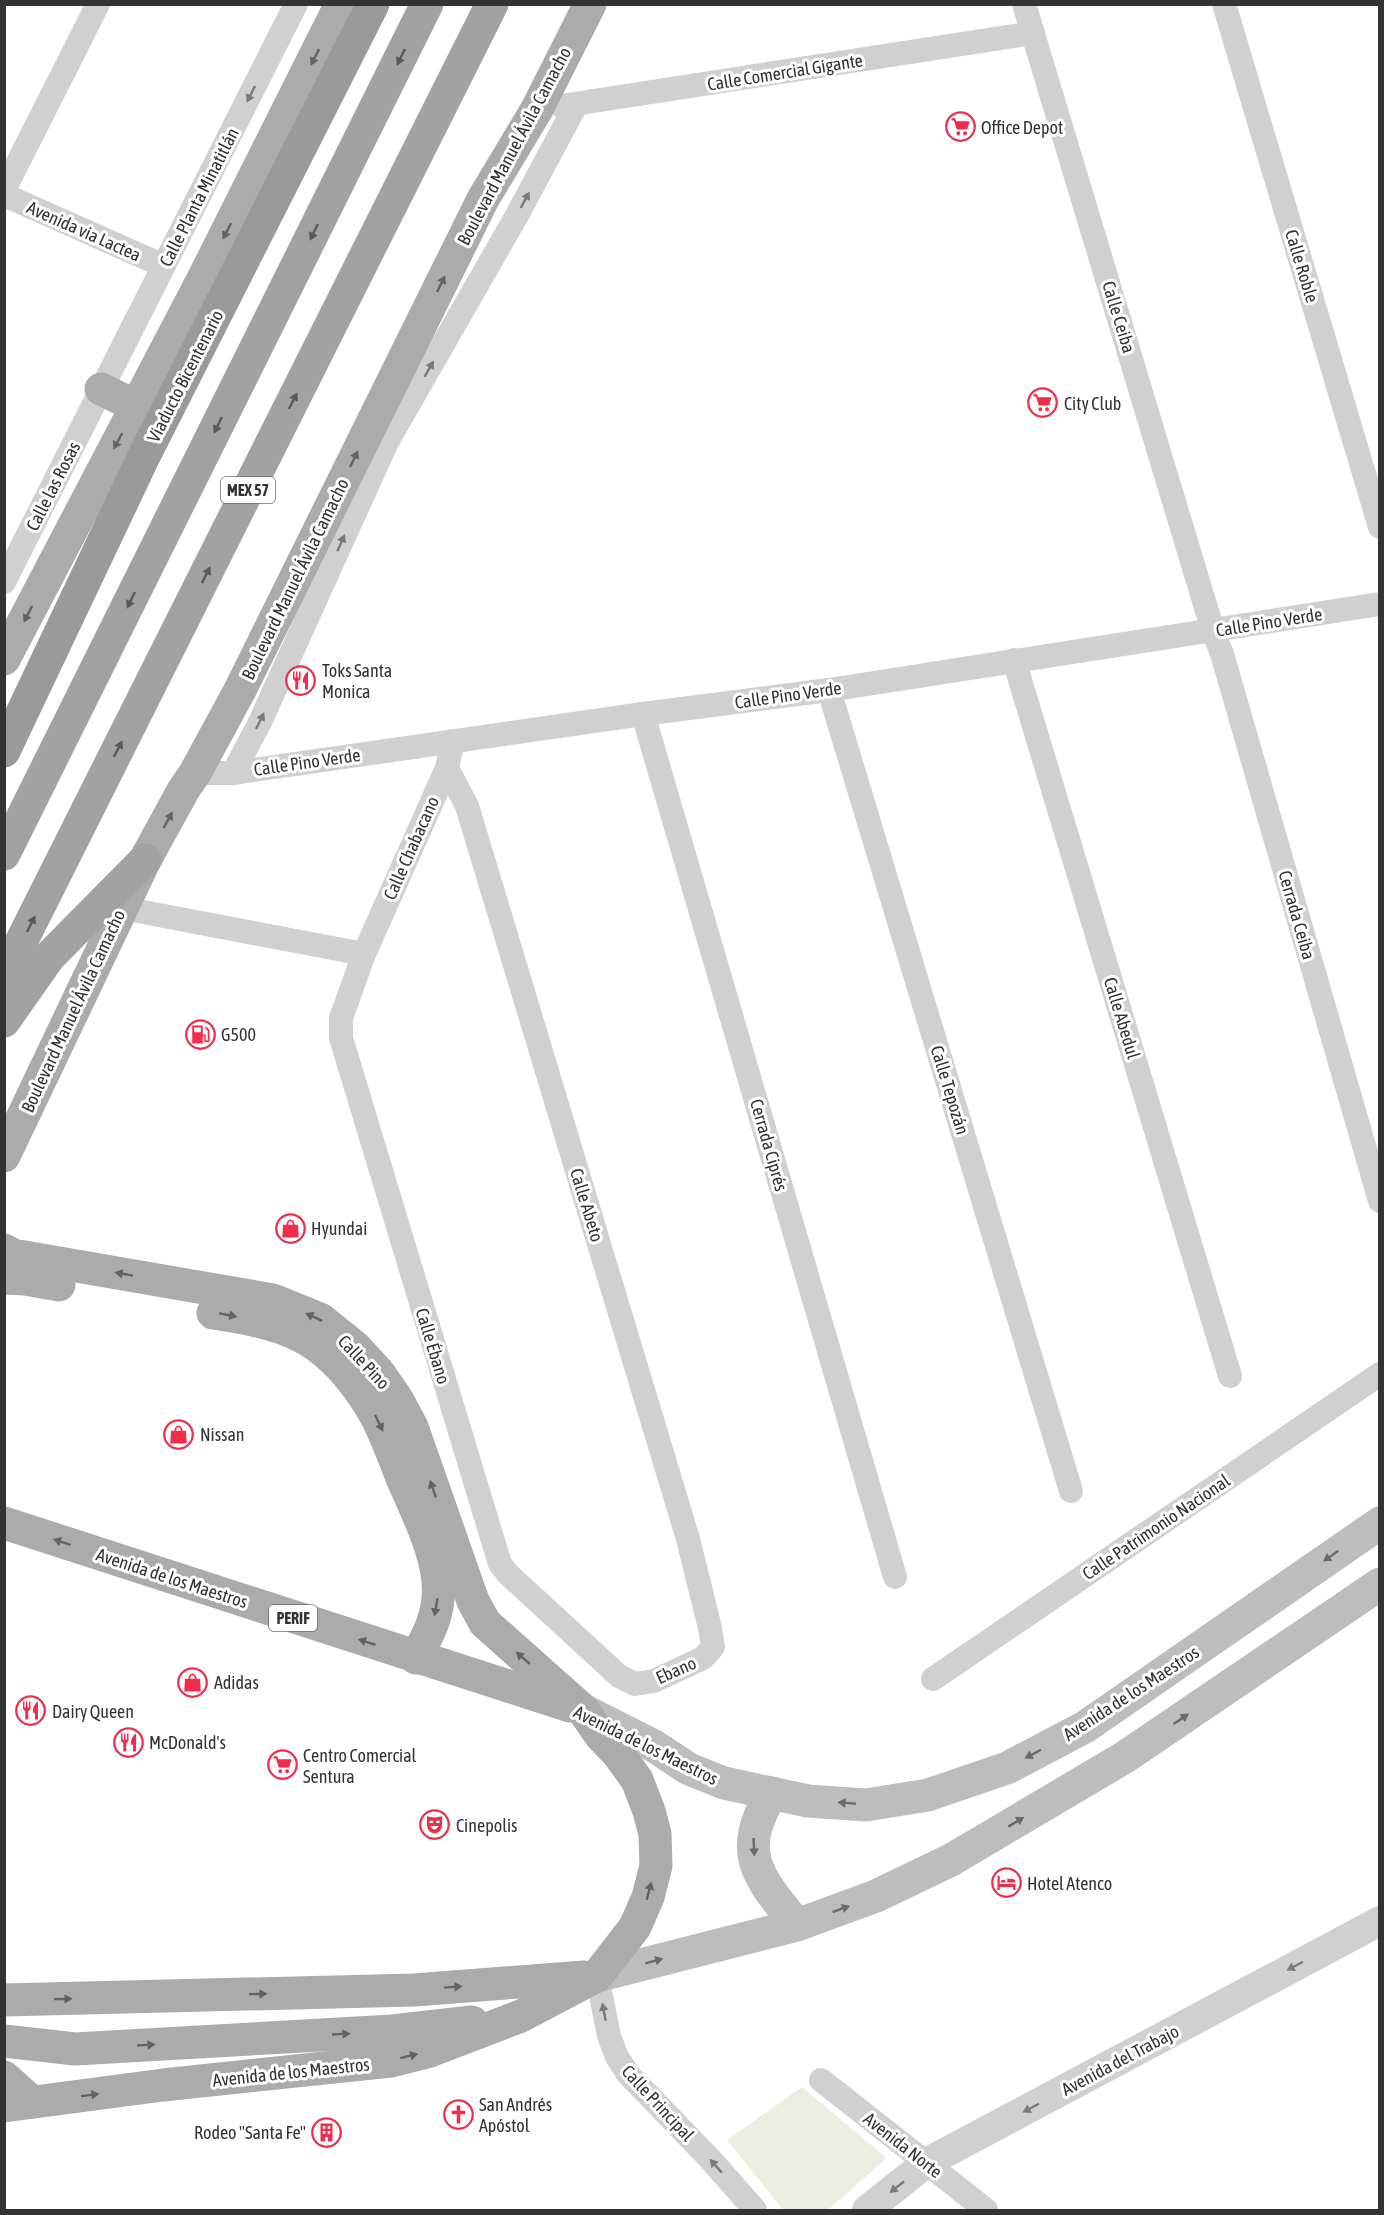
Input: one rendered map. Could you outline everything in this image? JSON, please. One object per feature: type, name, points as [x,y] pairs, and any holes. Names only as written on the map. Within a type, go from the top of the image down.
[{"type":"highway","name":"Viaducto Bicentenario","points":[[4,751],[144,456],[373,4]]},
{"type":"highway","name":"MEX 57","points":[[4,854],[427,4]]},
{"type":"highway","name":"MEX 57","points":[[4,976],[492,4]]},
{"type":"highway","points":[[4,1021],[49,957],[145,860]]},
{"type":"main road","points":[[4,659],[201,283],[341,4]]},
{"type":"main road","name":"Boulevard Manuel Ávila Camacho","points":[[4,1156],[145,860],[240,690],[483,200],[537,109],[590,4]]},
{"type":"main road","points":[[101,389],[136,406]]},
{"type":"main road","name":"Calle Pino","points":[[4,1250],[14,1255],[273,1300],[320,1319],[355,1347],[379,1373],[397,1399],[412,1428],[473,1601],[485,1623],[583,1710],[601,1737],[620,1755],[637,1780],[649,1811],[655,1834],[656,1866],[648,1897],[635,1927],[597,1976]]},
{"type":"main road","name":"Calle Pino","points":[[4,1278],[25,1279],[253,1320],[284,1330],[316,1345],[346,1374],[373,1410],[425,1533],[437,1572],[438,1598],[433,1626],[416,1658]]},
{"type":"main road","name":"Avenida de los Maestros","points":[[4,1523],[416,1658],[583,1710],[654,1746],[698,1772],[724,1783],[808,1801],[866,1805],[928,1795],[1007,1768],[1085,1727],[1380,1523]]},
{"type":"main road","name":"Avenida de los Maestros","points":[[4,2000],[414,1990],[597,1976],[797,1925],[876,1896],[951,1860],[1125,1757],[1380,1584]]},
{"type":"main road","points":[[772,1793],[759,1813],[753,1842],[756,1867],[768,1889],[797,1925]]},
{"type":"main road","name":"Avenida de los Maestros","points":[[18,2104],[391,2061],[427,2052],[521,2016],[597,1976]]},
{"type":"main road","points":[[4,2041],[75,2049],[392,2031],[521,2016]]},
{"type":"main road","points":[[4,2077],[18,2104]]},
{"type":"street","points":[[4,190],[98,4]]},
{"type":"street","name":"Calle Planta Minatitlán","points":[[101,389],[296,4]]},
{"type":"street","name":"Calle Ceiba","points":[[1024,4],[1213,630]]},
{"type":"street","name":"Calle Roble","points":[[1224,4],[1380,527]]},
{"type":"street","name":"Calle Comercial Gigante","points":[[537,109],[576,105],[1033,33]]},
{"type":"street","name":"Boulevard Manuel Ávila Camacho","points":[[234,773],[260,722],[387,442],[516,217],[576,105]]},
{"type":"street","name":"Avenida via Lactea","points":[[4,195],[164,266]]},
{"type":"street","name":"Calle las Rosas","points":[[7,570],[101,389]]},
{"type":"street","name":"Calle Pino Verde","points":[[195,773],[234,773],[643,714],[829,690],[1380,604]]},
{"type":"street","name":"Cerrada Ceiba","points":[[1213,630],[1222,654],[1380,1201]]},
{"type":"street","name":"Calle Abedul","points":[[1014,660],[1230,1376]]},
{"type":"street","name":"Calle Tepozán","points":[[829,690],[1071,1491]]},
{"type":"street","name":"Cerrada Ciprés","points":[[643,714],[895,1577]]},
{"type":"street","name":"Calle Chabacano","points":[[364,954],[447,768],[453,741]]},
{"type":"street","name":"Calle Abeto","points":[[447,768],[467,806],[688,1539],[713,1647]]},
{"type":"street","points":[[122,908],[364,954]]},
{"type":"street","name":"Calle Ébano","points":[[364,954],[341,1018],[341,1038],[500,1564],[509,1575],[619,1676],[635,1684]]},
{"type":"street","name":"Calle Patrimonio Nacional","points":[[933,1679],[1380,1374]]},
{"type":"street","name":"Ebano","points":[[635,1684],[654,1681],[703,1658],[713,1647]]},
{"type":"street","name":"Avenida del Trabajo","points":[[867,2211],[926,2163],[1380,1921]]},
{"type":"street","name":"Calle Principal","points":[[597,1976],[609,2036],[617,2057],[628,2074],[711,2160],[755,2211]]},
{"type":"street","name":"Avenida Norte","points":[[821,2080],[986,2211]]},
{"type":"green space","points":[[802,2087],[887,2158],[828,2210],[783,2210],[727,2140]]},
{"type":"place","name":"Office Depot","points":[[960,127]]},
{"type":"place","name":"City Club","points":[[1043,403]]},
{"type":"place","name":"Toks Santa Monica","points":[[301,680]]},
{"type":"place","name":"G500","points":[[200,1034]]},
{"type":"place","name":"Hyundai","points":[[290,1228]]},
{"type":"place","name":"Nissan","points":[[179,1434]]},
{"type":"place","name":"Adidas","points":[[193,1682]]},
{"type":"place","name":"Dairy Queen","points":[[31,1711]]},
{"type":"place","name":"McDonald's","points":[[128,1742]]},
{"type":"place","name":"Centro Comercial Sentura","points":[[282,1765]]},
{"type":"place","name":"Cinepolis","points":[[435,1825]]},
{"type":"place","name":"Hotel Atenco","points":[[1006,1883]]},
{"type":"place","name":"San Andrés Apóstol","points":[[458,2114]]},
{"type":"place","name":"Rodeo \"Santa Fe\"","points":[[327,2132]]}]
